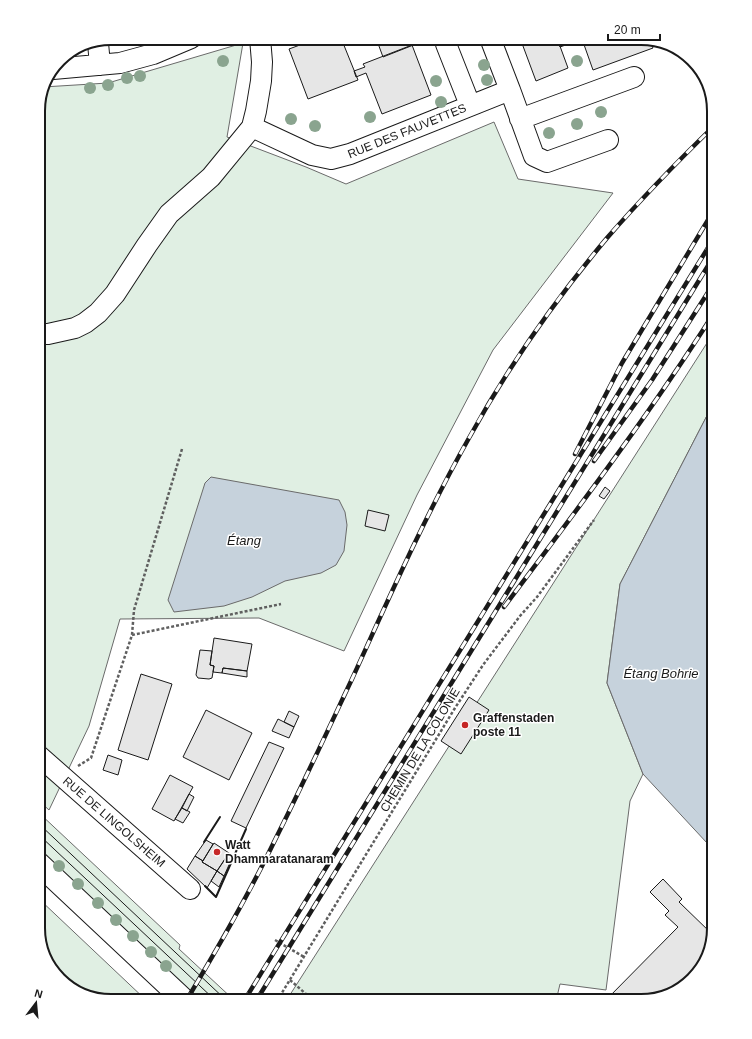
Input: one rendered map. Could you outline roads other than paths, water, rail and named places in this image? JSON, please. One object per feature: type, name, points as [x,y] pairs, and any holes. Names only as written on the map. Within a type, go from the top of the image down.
[{"type":"main road","points":[[45,869],[178,994]]},
{"type":"street","points":[[61,68],[120,63],[153,54],[174,45]]},
{"type":"street","points":[[45,334],[75,328],[85,324],[98,313],[115,294],[169,214],[212,178],[252,127],[261,81],[262,62],[261,45]]},
{"type":"street","points":[[446,45],[470,105]]},
{"type":"street","points":[[493,45],[534,156],[547,162],[608,140]]},
{"type":"street","points":[[98,46],[100,65]]},
{"type":"street","points":[[520,119],[634,77]]},
{"type":"street","name":"RUE DES FAUVETTES","points":[[252,127],[312,155],[331,160],[350,154],[510,90]]},
{"type":"street","name":"RUE DE LINGOLSHEIM","points":[[45,761],[190,889]]},
{"type":"water","name":"Étang Bohrie","points":[[707,416],[707,843],[643,774],[607,683],[620,584]]},
{"type":"water","name":"Étang","points":[[211,477],[339,500],[345,512],[347,525],[344,551],[336,565],[321,573],[285,581],[252,597],[224,606],[174,612],[168,600],[205,483]]},
{"type":"tram line","points":[[45,830],[220,994]]},
{"type":"tram line","points":[[45,841],[209,994]]},
{"type":"railway","points":[[190,994],[233,921],[266,859],[324,739],[422,527],[484,412],[533,335],[588,261],[633,209],[707,133]]},
{"type":"railway","points":[[575,454],[622,363],[707,222]]},
{"type":"railway","points":[[248,994],[707,249]]},
{"type":"railway","points":[[260,994],[707,267]]},
{"type":"railway","points":[[594,461],[652,380],[707,294]]},
{"type":"railway","points":[[504,607],[638,426],[707,324]]},
{"type":"place","name":"Graffenstaden poste 11","points":[[465,725]]},
{"type":"place","name":"Watt Dhammaratanaram","points":[[217,852]]}]
